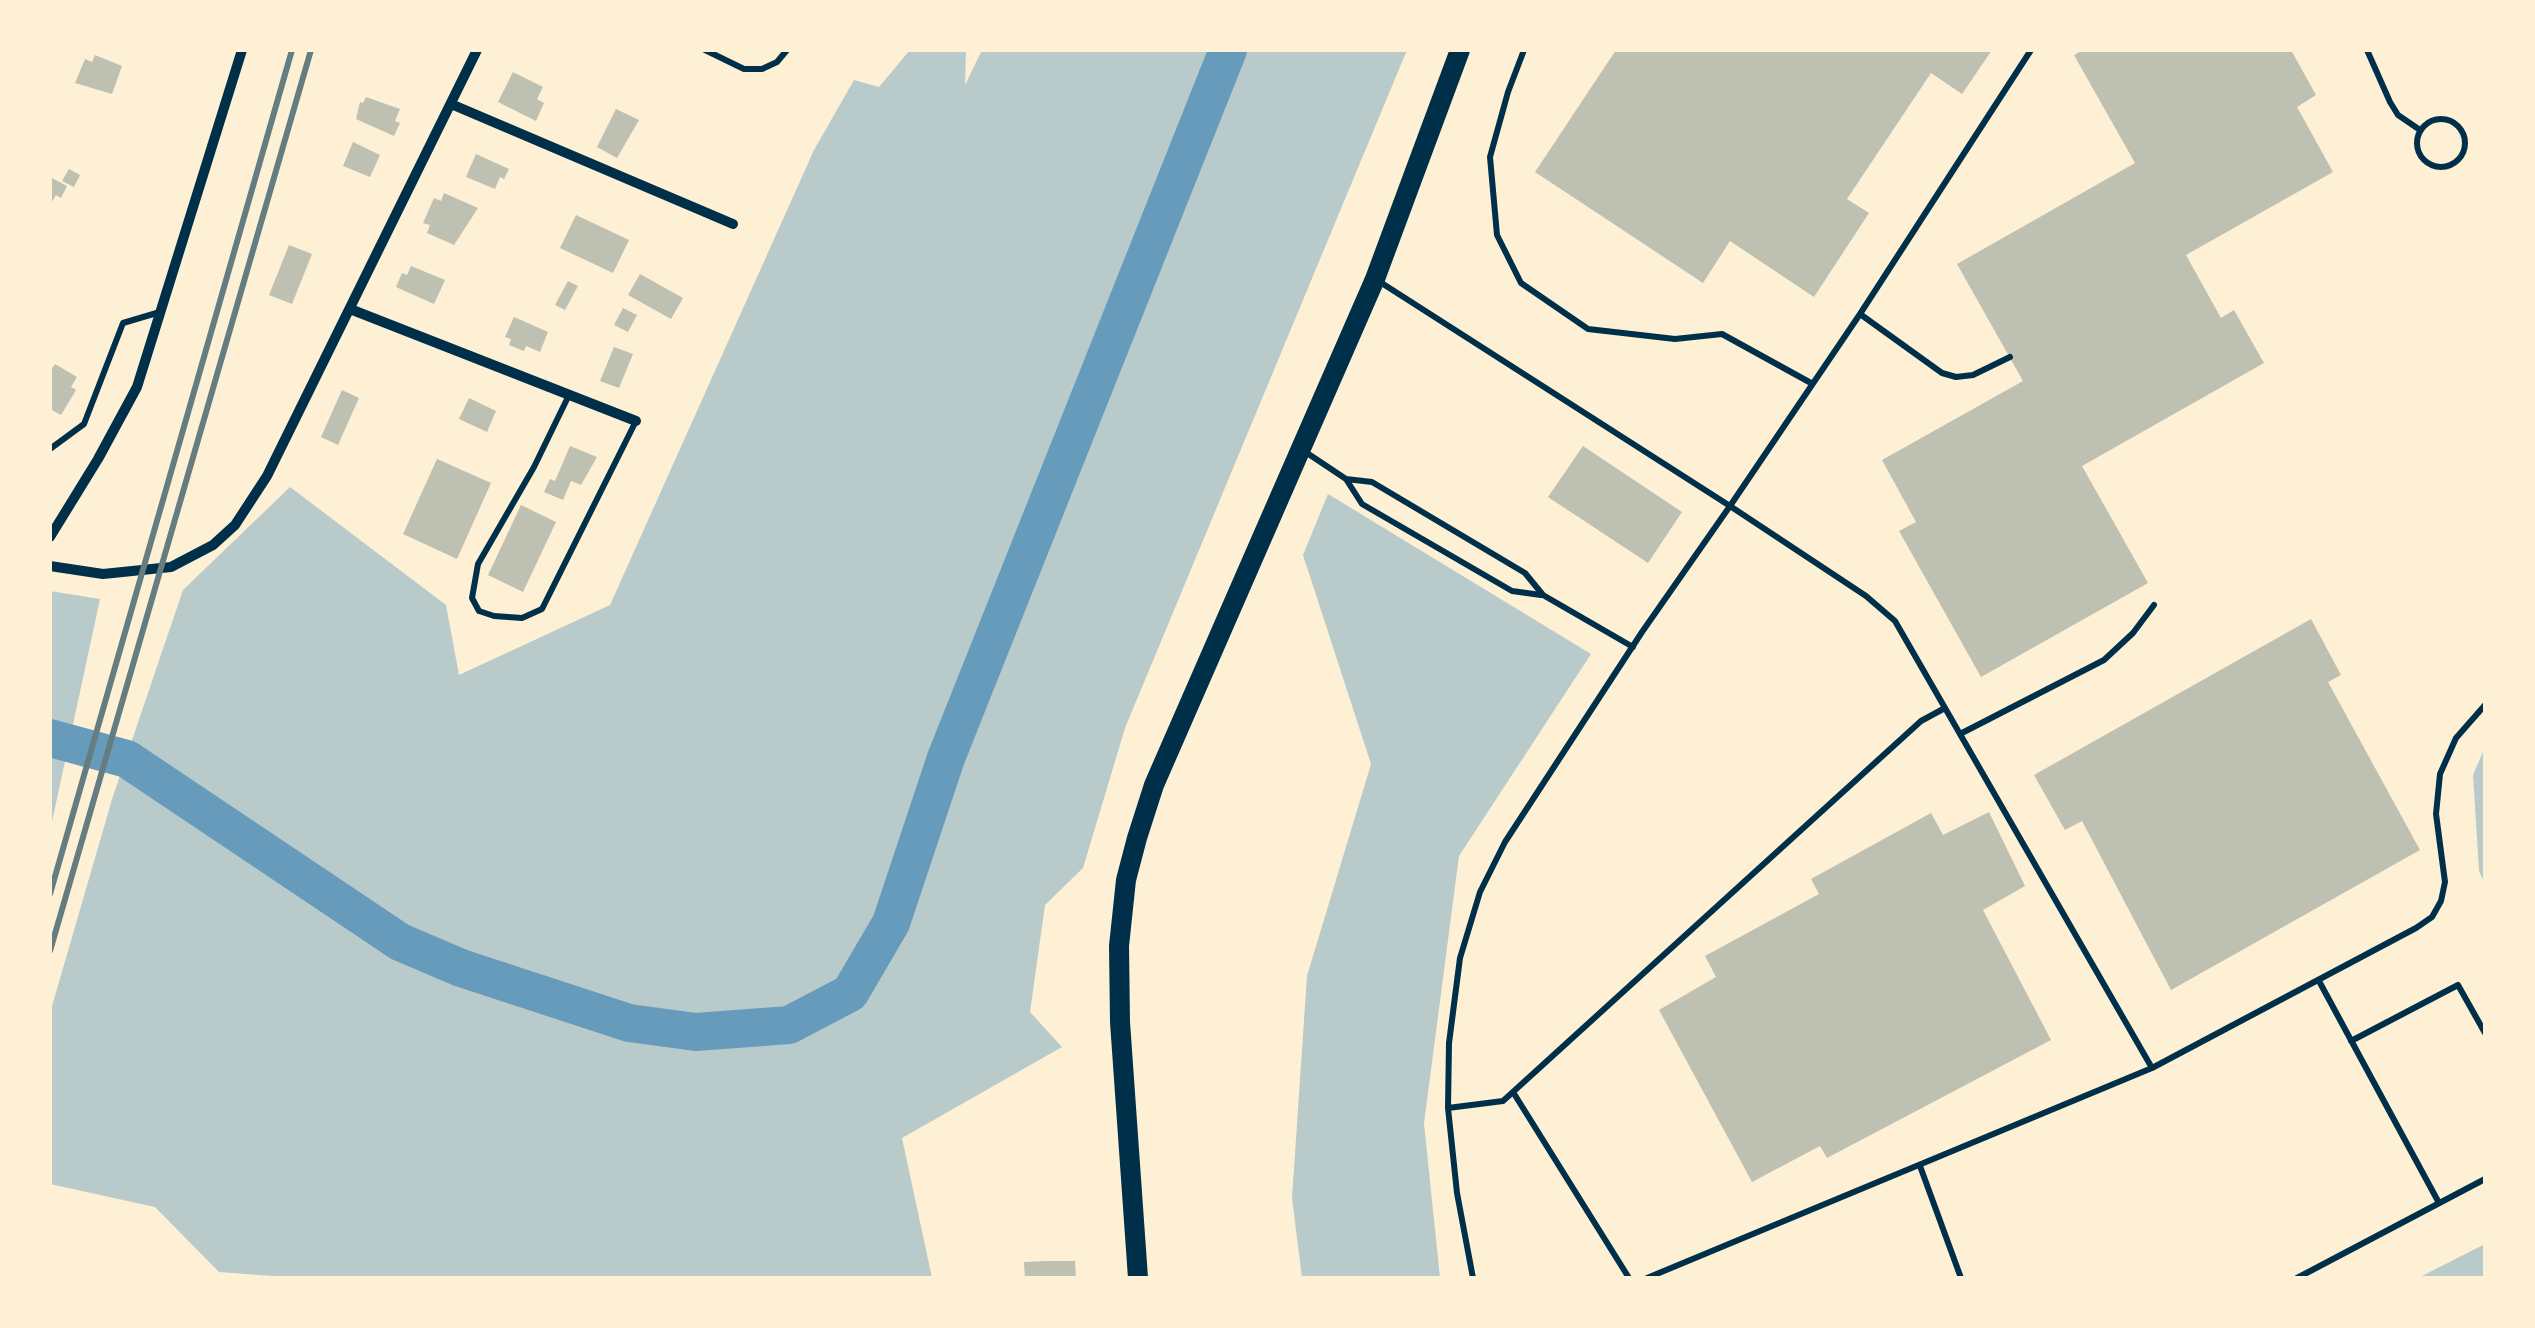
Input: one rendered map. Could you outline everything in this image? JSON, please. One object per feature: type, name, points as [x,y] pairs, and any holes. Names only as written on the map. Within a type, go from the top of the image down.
[{"type":"main road","points":[[1138,1278],[1120,1022],[1118,946],[1126,880],[1154,786],[1375,278],[1460,50]]},
{"type":"street","points":[[50,537],[137,387],[242,50]]},
{"type":"street","points":[[50,566],[102,574],[170,568],[213,544],[235,525],[253,502],[477,50]]},
{"type":"street","points":[[452,104],[733,224]]},
{"type":"street","points":[[350,309],[636,421]]},
{"type":"lane","points":[[705,50],[744,69],[762,70],[777,62],[787,50]]},
{"type":"lane","points":[[1524,50],[1490,157],[1497,235],[1521,284],[1588,328],[1675,339],[1722,334],[1811,383]]},
{"type":"lane","points":[[1472,1278],[1448,1108],[1448,1043],[1458,975],[1480,892],[1504,842],[1860,314],[2031,50]]},
{"type":"lane","points":[[2368,50],[2390,102],[2398,114],[2420,130]]},
{"type":"lane","points":[[2441,118],[2456,123],[2466,144],[2460,159],[2446,167],[2430,165],[2416,146],[2420,130],[2441,118]]},
{"type":"lane","points":[[1375,278],[1730,506],[1880,606],[1895,621],[2152,1068]]},
{"type":"lane","points":[[50,448],[84,424],[123,322],[162,311]]},
{"type":"lane","points":[[1860,314],[1942,373],[1956,377],[1973,375],[2010,357]]},
{"type":"lane","points":[[569,395],[534,467],[478,564],[472,598],[480,611],[522,618],[542,609],[636,421]]},
{"type":"lane","points":[[1303,450],[1346,479],[1362,504],[1512,591],[1543,595]]},
{"type":"lane","points":[[1346,479],[1372,482],[1525,573],[1543,595],[1633,647]]},
{"type":"lane","points":[[1960,734],[2104,660],[2154,606]]},
{"type":"lane","points":[[1647,1278],[2152,1068],[2432,917],[2445,882],[2436,814],[2440,774],[2456,738],[2485,705]]},
{"type":"lane","points":[[1448,1108],[1503,1101],[1921,721],[1945,708]]},
{"type":"lane","points":[[2318,981],[2439,1203]]},
{"type":"lane","points":[[2351,1041],[2458,984],[2485,1033]]},
{"type":"lane","points":[[1513,1092],[1629,1278]]},
{"type":"lane","points":[[1920,1166],[1961,1278]]},
{"type":"lane","points":[[2297,1278],[2485,1179]]},
{"type":"shaded area","points":[[910,50],[966,50],[965,85],[982,50],[1407,50],[1125,728],[1083,868],[1045,905],[1030,1012],[1062,1047],[902,1138],[932,1278],[300,1278],[219,1272],[155,1207],[50,1184],[50,1013],[113,796],[183,590],[290,487],[446,605],[459,675],[610,605],[814,150],[854,80],[879,87]]},
{"type":"shaded area","points":[[1328,494],[1591,654],[1459,856],[1424,1123],[1440,1278],[1302,1278],[1292,1198],[1307,976],[1371,764],[1303,555]]},
{"type":"shaded area","points":[[50,591],[100,599],[50,831]]},
{"type":"shaded area","points":[[2485,747],[2485,884],[2479,871],[2473,775]]},
{"type":"shaded area","points":[[2485,1244],[2485,1278],[2418,1278]]},
{"type":"building","points":[[1616,50],[1992,50],[1962,94],[1931,73],[1847,199],[1869,213],[1814,297],[1730,241],[1703,283],[1535,172]]},
{"type":"building","points":[[2083,50],[2291,50],[2316,95],[2297,107],[2333,172],[2186,255],[2221,318],[2234,310],[2264,363],[2082,466],[2148,583],[1981,677],[1899,531],[1916,522],[1882,460],[2023,381],[1957,264],[2135,163],[2074,55]]},
{"type":"building","points":[[95,55],[122,66],[112,94],[75,83],[85,59],[92,62]]},
{"type":"building","points":[[513,72],[543,87],[537,99],[544,103],[536,121],[498,102]]},
{"type":"building","points":[[366,97],[400,109],[395,121],[400,123],[394,136],[356,119],[360,102]]},
{"type":"building","points":[[616,109],[639,120],[617,158],[597,147]]},
{"type":"building","points":[[353,142],[380,155],[370,177],[343,166]]},
{"type":"building","points":[[476,154],[509,169],[495,189],[466,177]]},
{"type":"building","points":[[69,169],[80,175],[74,187],[62,181]]},
{"type":"building","points":[[50,177],[67,186],[61,198],[56,195],[50,205]]},
{"type":"building","points":[[444,193],[478,208],[454,245],[427,233],[430,225],[423,223],[434,198],[441,201]]},
{"type":"building","points":[[576,215],[629,240],[613,273],[560,248]]},
{"type":"building","points":[[289,245],[312,254],[292,304],[269,295]]},
{"type":"building","points":[[411,266],[445,280],[434,304],[396,287],[402,273],[407,275]]},
{"type":"building","points":[[640,274],[683,298],[671,319],[628,295]]},
{"type":"building","points":[[568,281],[578,286],[565,310],[555,305]]},
{"type":"building","points":[[623,308],[637,315],[628,332],[614,325]]},
{"type":"building","points":[[514,317],[548,332],[540,352],[509,345],[511,339],[505,337]]},
{"type":"building","points":[[614,347],[633,354],[619,388],[600,381]]},
{"type":"building","points":[[55,364],[77,377],[71,387],[76,390],[61,415],[50,409],[50,372]]},
{"type":"building","points":[[342,390],[359,398],[338,445],[321,437]]},
{"type":"building","points":[[469,398],[496,411],[487,432],[459,419]]},
{"type":"building","points":[[570,446],[597,457],[581,485],[571,481],[563,500],[544,492],[550,479],[555,481]]},
{"type":"building","points":[[1583,446],[1682,512],[1648,563],[1548,497]]},
{"type":"building","points":[[437,459],[491,483],[457,559],[403,534]]},
{"type":"building","points":[[521,505],[556,522],[523,592],[488,575]]},
{"type":"building","points":[[2311,619],[2341,675],[2328,682],[2420,850],[2171,990],[2082,821],[2065,830],[2034,775]]},
{"type":"building","points":[[1989,812],[2025,886],[1983,910],[2051,1040],[1827,1158],[1820,1146],[1752,1182],[1659,1010],[1716,977],[1705,956],[1819,894],[1811,879],[1931,813],[1943,835]]},
{"type":"building","points":[[1075,1261],[1076,1278],[1025,1278],[1024,1262]]},
{"type":"waterway","points":[[50,738],[127,759],[400,942],[461,968],[629,1023],[696,1032],[789,1025],[850,993],[891,923],[946,758],[1228,50]]},
{"type":"railway","points":[[50,894],[292,50]]},
{"type":"railway","points":[[50,951],[311,50]]}]
